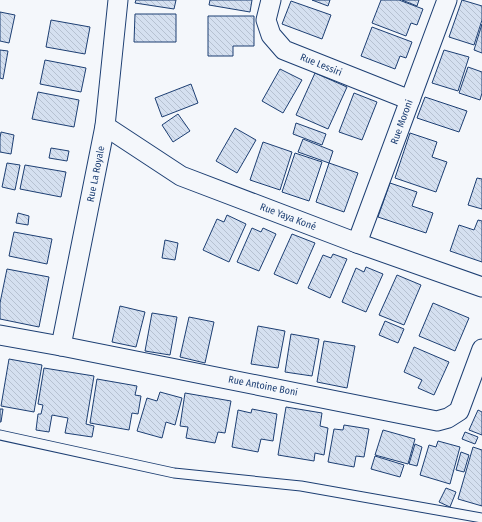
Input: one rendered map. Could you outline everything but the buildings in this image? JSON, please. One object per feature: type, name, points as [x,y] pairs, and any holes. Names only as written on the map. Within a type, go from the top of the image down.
[{"type":"street","name":"Rue La Royale","points":[[61,346],[105,126],[118,0]]},
{"type":"street","name":"Rue Lessiri","points":[[271,0],[266,20],[271,35],[284,50],[410,100]]},
{"type":"street","name":"Rue Moroni","points":[[357,243],[447,0]]},
{"type":"street","name":"Rue Yaya Koné","points":[[105,126],[181,176],[357,243],[482,287]]},
{"type":"street","name":"Rue Antoine Boni","points":[[0,335],[437,421],[448,418],[459,411],[482,349]]},
{"type":"lane","points":[[0,435],[174,473],[301,486],[482,518]]}]
